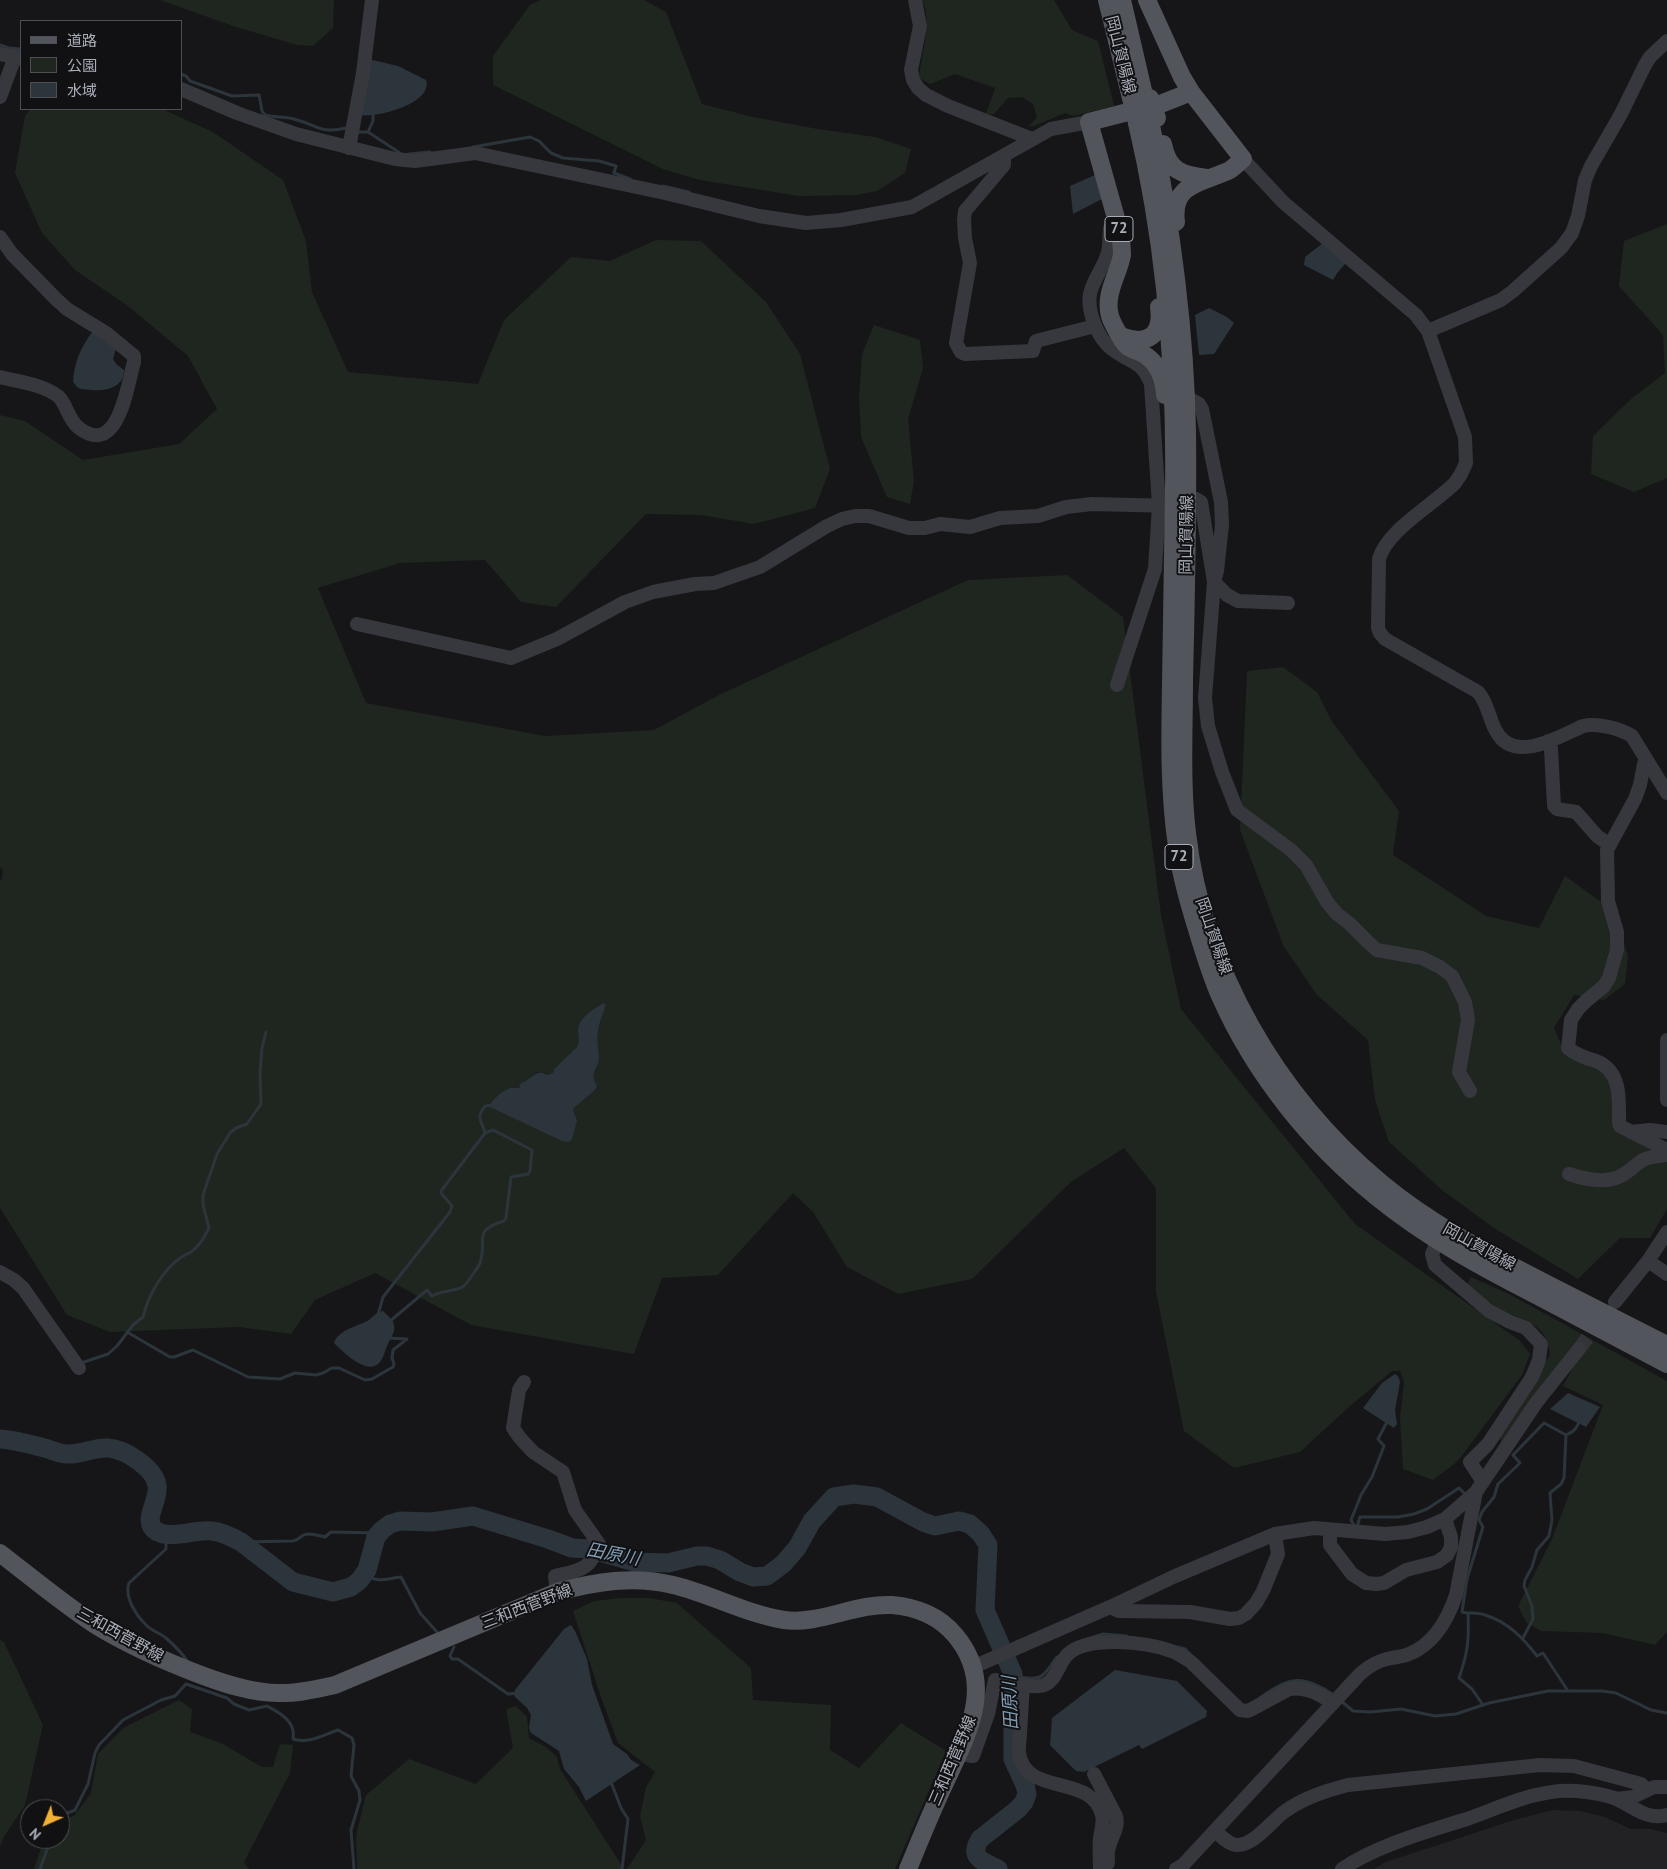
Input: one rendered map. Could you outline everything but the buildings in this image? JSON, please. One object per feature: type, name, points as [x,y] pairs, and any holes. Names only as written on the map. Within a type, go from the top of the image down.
[{"type":"main road","name":"岡山賀陽線","points":[[1107,0],[1148,120],[1170,229],[1180,308],[1186,397],[1174,500],[1170,753],[1172,811],[1186,894],[1216,985],[1245,1045],[1282,1101],[1324,1150],[1379,1200],[1438,1241],[1486,1269],[1667,1364]]},
{"type":"main road","name":"岡山賀陽線","points":[[1122,0],[1140,77],[1142,100]]},
{"type":"main road","points":[[1147,0],[1182,78],[1243,160]]},
{"type":"main road","name":"岡山賀陽線","points":[[1174,500],[1166,442],[1163,379],[1156,364],[1144,354],[1127,346],[1114,327],[1110,315],[1108,300],[1122,255],[1121,236],[1089,122],[1163,103],[1191,92]]},
{"type":"main road","name":"岡山賀陽線","points":[[1148,120],[1170,164],[1178,172],[1207,178]]},
{"type":"main road","name":"岡山賀陽線","points":[[1148,120],[1152,198],[1172,361],[1174,500],[1187,834],[1198,892],[1211,936],[1236,999],[1258,1042],[1291,1089],[1332,1138],[1383,1184],[1442,1226],[1485,1252],[1667,1344]]},
{"type":"main road","name":"岡山賀陽線","points":[[1180,308],[1184,292],[1175,217],[1176,202],[1186,188],[1230,170],[1243,160]]},
{"type":"main road","name":"岡山賀陽線","points":[[1121,336],[1133,341],[1141,341],[1148,339],[1157,330],[1160,314],[1149,226],[1152,198]]},
{"type":"main road","name":"三和西菅野線","points":[[0,1553],[65,1604],[156,1657],[217,1681],[249,1690],[278,1693],[304,1692],[335,1685],[557,1592],[593,1583],[629,1580],[652,1581],[673,1585],[770,1617],[795,1621],[890,1605],[912,1608],[925,1613],[950,1629],[968,1653],[973,1667],[977,1691],[971,1724],[908,1869]]},
{"type":"street","points":[[350,148],[363,73],[372,0]]},
{"type":"street","points":[[915,0],[920,26],[911,70],[913,80],[918,88],[926,95],[948,106],[1032,140]]},
{"type":"street","points":[[1428,331],[1500,300],[1513,291],[1560,248],[1572,233],[1578,216],[1585,180],[1591,166],[1645,64],[1667,41]]},
{"type":"street","points":[[0,54],[18,58],[0,97]]},
{"type":"street","points":[[182,90],[296,134],[395,159],[415,161],[475,153],[665,193],[759,216],[806,223],[849,219],[912,207],[1051,129],[1089,122]]},
{"type":"street","points":[[1004,156],[1004,165],[965,211],[964,238],[970,263],[956,343],[961,352],[965,354],[1033,351],[1036,341],[1094,326]]},
{"type":"street","points":[[1243,160],[1283,202],[1416,315],[1428,331],[1466,437],[1466,463],[1455,483],[1395,534],[1382,551],[1379,559],[1378,628],[1380,634],[1385,639],[1478,692],[1482,697],[1496,734],[1506,742],[1527,748],[1548,742],[1591,724],[1624,731],[1632,736],[1667,793]]},
{"type":"street","points":[[1117,685],[1155,569],[1174,500],[1151,384],[1146,372],[1136,362],[1112,349],[1094,326],[1090,295],[1108,252],[1110,228],[1118,222]]},
{"type":"street","points":[[0,238],[12,254],[67,309],[106,333],[134,356],[134,362],[117,419],[107,433],[98,436],[87,433],[78,427],[59,397],[44,388],[0,378]]},
{"type":"street","points":[[1186,397],[1199,404],[1202,409],[1222,502],[1222,525],[1214,582]]},
{"type":"street","points":[[357,624],[511,658],[557,639],[625,602],[652,592],[695,584],[714,583],[760,567],[827,526],[842,519],[855,516],[869,516],[910,528],[925,528],[940,524],[970,527],[1000,518],[1038,516],[1066,507],[1196,499],[1201,502],[1214,582],[1205,698],[1208,726],[1222,772],[1237,810],[1291,850],[1306,865],[1327,902],[1378,950],[1422,958],[1440,967],[1452,976],[1465,1002],[1468,1020],[1459,1061],[1459,1072],[1470,1091]]},
{"type":"street","points":[[1214,582],[1238,601],[1288,603]]},
{"type":"street","points":[[1548,742],[1551,749],[1554,806],[1557,809],[1576,812],[1597,836],[1610,844]]},
{"type":"street","points":[[1569,1174],[1587,1180],[1616,1178],[1642,1161],[1653,1156],[1666,1155],[1665,1149],[1623,1128],[1619,1123],[1620,1097],[1612,1072],[1603,1064],[1573,1053],[1568,1048],[1567,1041],[1571,1020],[1582,1005],[1604,986],[1609,978],[1617,950],[1618,932],[1608,901],[1607,850],[1635,799],[1644,764],[1647,760]]},
{"type":"street","points":[[1667,1040],[1667,1100]]},
{"type":"street","points":[[1631,1132],[1650,1130],[1667,1132]]},
{"type":"street","points":[[1616,1302],[1648,1261],[1667,1232]]},
{"type":"street","points":[[1176,1869],[1183,1865],[1360,1674],[1372,1665],[1385,1659],[1409,1654],[1422,1647],[1437,1634],[1451,1611],[1480,1487],[1470,1462],[1488,1444],[1532,1377],[1539,1360],[1541,1344],[1526,1328],[1489,1311],[1458,1287],[1435,1265],[1432,1254],[1438,1241]]},
{"type":"street","points":[[1648,1261],[1667,1274]]},
{"type":"street","points":[[0,1272],[23,1288],[79,1368]]},
{"type":"street","points":[[973,1667],[1275,1534],[1314,1528],[1385,1534],[1408,1532],[1427,1527],[1445,1519],[1480,1487],[1536,1402],[1578,1349]]},
{"type":"street","points":[[524,1382],[519,1390],[513,1428],[533,1452],[563,1472],[575,1510],[597,1551],[584,1569],[555,1576],[557,1592]]},
{"type":"street","points":[[1330,1530],[1330,1545],[1352,1574],[1366,1583],[1376,1584],[1384,1583],[1406,1570],[1437,1562],[1447,1555],[1451,1547],[1452,1537],[1445,1519]]},
{"type":"street","points":[[1110,1607],[1119,1610],[1190,1612],[1230,1619],[1240,1618],[1256,1603],[1263,1591],[1278,1554],[1275,1534]]},
{"type":"street","points":[[958,1754],[973,1756],[988,1714],[995,1680],[1045,1685],[1052,1679],[1068,1654],[1078,1648],[1103,1641],[1119,1641],[1170,1650],[1182,1656],[1191,1662],[1240,1710],[1248,1711],[1289,1689],[1296,1688],[1337,1699]]},
{"type":"street","points":[[1017,1683],[1019,1753],[1023,1764],[1027,1772],[1038,1778],[1079,1790],[1092,1796],[1099,1805],[1103,1817],[1100,1839],[1100,1869]]},
{"type":"street","points":[[1215,1830],[1228,1842],[1237,1845],[1245,1844],[1254,1839],[1296,1804],[1327,1790],[1348,1785],[1540,1765],[1574,1766],[1641,1784],[1647,1790]]},
{"type":"street","points":[[1094,1774],[1118,1823],[1109,1846],[1108,1869]]},
{"type":"street","points":[[1615,1799],[1633,1797],[1661,1786],[1667,1787]]},
{"type":"street","points":[[1342,1869],[1381,1848],[1546,1793],[1576,1791],[1615,1799],[1635,1810],[1650,1815],[1658,1817],[1667,1815]]},
{"type":"shaded area","points":[[1553,1810],[1580,1811],[1605,1817],[1631,1829],[1650,1829],[1667,1833],[1667,1869],[1374,1869],[1386,1862],[1514,1820]]},
{"type":"green space","points":[[160,0],[334,0],[333,28],[313,46],[297,45],[236,27]]},
{"type":"green space","points":[[541,0],[644,0],[666,12],[702,104],[753,117],[875,137],[911,149],[905,173],[877,191],[856,195],[799,196],[700,180],[663,169],[493,85],[493,56],[530,5]]},
{"type":"green space","points":[[922,0],[1054,0],[1072,30],[1098,41],[1114,106],[1074,116],[1065,113],[1034,126],[1029,126],[1037,117],[1033,104],[1022,97],[1008,98],[994,114],[986,114],[995,88],[955,74],[930,84],[919,78],[926,28],[925,9]]},
{"type":"green space","points":[[29,110],[164,110],[213,132],[283,180],[306,241],[312,292],[348,372],[478,384],[504,320],[571,257],[610,261],[656,240],[701,241],[766,302],[800,354],[830,469],[815,508],[754,524],[701,515],[646,514],[556,607],[521,602],[485,560],[400,563],[318,588],[366,703],[545,736],[654,730],[721,694],[968,580],[1067,575],[1123,617],[1161,915],[1181,1009],[1355,1224],[1519,1340],[1530,1354],[1522,1375],[1458,1461],[1433,1480],[1403,1469],[1400,1418],[1404,1382],[1400,1371],[1392,1371],[1300,1452],[1234,1468],[1184,1431],[1156,1292],[1156,1188],[1124,1148],[1071,1182],[972,1279],[898,1294],[847,1267],[813,1212],[793,1193],[718,1275],[662,1278],[634,1354],[471,1325],[375,1273],[315,1300],[291,1334],[239,1327],[110,1332],[67,1315],[0,1208],[0,880],[2,879],[3,870],[0,867],[0,415],[25,421],[83,460],[179,444],[217,409],[188,356],[128,306],[75,270],[42,233],[15,173],[25,116]],"holes":[[[603,1003],[597,1049],[599,1057],[593,1073],[594,1091],[574,1108],[577,1120],[493,1099],[509,1088],[519,1088],[537,1072],[547,1075],[553,1073],[554,1069],[577,1047],[579,1041],[578,1030],[581,1022],[587,1014]]]},
{"type":"green space","points":[[1667,224],[1667,478],[1634,492],[1591,474],[1593,436],[1631,399],[1665,373],[1663,335],[1619,286],[1624,241]]},
{"type":"green space","points":[[874,325],[920,340],[923,368],[908,419],[914,481],[910,504],[887,497],[861,437],[859,398],[862,354]]},
{"type":"green space","points":[[1283,667],[1317,692],[1331,720],[1399,811],[1393,855],[1486,916],[1539,928],[1565,876],[1614,911],[1628,956],[1625,984],[1604,1000],[1574,995],[1554,1028],[1564,1051],[1596,1061],[1613,1080],[1621,1120],[1667,1146],[1667,1209],[1650,1238],[1620,1238],[1578,1279],[1494,1228],[1442,1190],[1389,1142],[1375,1100],[1368,1040],[1317,995],[1284,947],[1240,830],[1247,671]]},
{"type":"green space","points":[[1471,1277],[1511,1295],[1667,1381],[1667,1632],[1655,1645],[1603,1633],[1541,1631],[1526,1622],[1518,1606],[1552,1539],[1603,1405],[1563,1386],[1583,1349],[1501,1444],[1500,1438],[1550,1355],[1545,1336],[1540,1330],[1489,1302],[1467,1285]]},
{"type":"green space","points":[[620,1598],[649,1598],[677,1603],[751,1668],[753,1700],[831,1705],[830,1750],[859,1768],[901,1723],[946,1751],[895,1869],[627,1869],[646,1840],[640,1816],[646,1787],[655,1772],[618,1743],[573,1611],[594,1601]]},
{"type":"green space","points":[[0,1640],[4,1642],[43,1725],[26,1799],[20,1799],[20,1812],[0,1846]]},
{"type":"green space","points":[[179,1700],[192,1709],[190,1732],[221,1743],[262,1767],[273,1767],[280,1744],[293,1745],[290,1773],[244,1862],[249,1869],[34,1869],[41,1849],[70,1849],[70,1817],[74,1816],[91,1793],[98,1754],[123,1728]]},
{"type":"green space","points":[[516,1706],[527,1717],[529,1738],[546,1747],[557,1757],[560,1769],[624,1869],[357,1869],[356,1835],[366,1795],[409,1759],[476,1784],[513,1748],[506,1709]]},
{"type":"water","points":[[368,59],[398,66],[426,80],[426,88],[421,96],[402,107],[379,114],[361,115]]},
{"type":"water","points":[[1095,175],[1102,199],[1073,214],[1070,186]]},
{"type":"water","points":[[1323,243],[1346,263],[1333,280],[1304,265],[1305,257]]},
{"type":"water","points":[[1209,308],[1227,317],[1234,323],[1214,354],[1199,355],[1195,315]]},
{"type":"water","points":[[93,331],[116,349],[113,359],[124,370],[123,378],[114,387],[92,390],[78,388],[73,382],[79,355]]},
{"type":"water","points":[[603,1003],[606,1005],[599,1029],[599,1060],[594,1073],[597,1086],[573,1110],[577,1120],[572,1139],[569,1142],[562,1141],[490,1107],[492,1101],[501,1093],[510,1088],[519,1088],[521,1083],[537,1073],[540,1072],[547,1075],[553,1073],[554,1069],[577,1047],[579,1041],[578,1030],[581,1022],[587,1014]]},
{"type":"water","points":[[383,1311],[393,1322],[394,1331],[383,1358],[375,1366],[363,1365],[343,1352],[334,1343],[336,1338],[344,1331],[369,1320],[377,1313]]},
{"type":"water","points":[[1395,1374],[1400,1382],[1395,1410],[1397,1424],[1394,1428],[1363,1408],[1382,1383]]},
{"type":"water","points":[[1568,1393],[1600,1407],[1586,1427],[1550,1409]]},
{"type":"water","points":[[571,1625],[587,1659],[592,1685],[613,1744],[627,1754],[631,1760],[640,1765],[586,1801],[579,1787],[564,1769],[559,1751],[531,1733],[529,1728],[531,1715],[527,1708],[514,1696],[515,1690],[564,1629]]},
{"type":"water","points":[[1115,1670],[1177,1681],[1207,1711],[1206,1717],[1142,1749],[1139,1745],[1084,1772],[1076,1771],[1050,1745],[1052,1718]]},
{"type":"waterway","points":[[0,45],[20,49]]},
{"type":"waterway","points":[[182,74],[190,81],[232,96],[259,95],[262,111],[265,115],[285,117],[325,130],[346,128]]},
{"type":"waterway","points":[[368,132],[373,121],[373,112]]},
{"type":"waterway","points":[[357,132],[368,132],[400,153]]},
{"type":"waterway","points":[[473,147],[530,137],[539,141],[551,153],[563,158],[599,161],[616,166],[614,173],[630,179]]},
{"type":"waterway","points":[[409,154],[430,152]]},
{"type":"waterway","points":[[663,186],[689,192]]},
{"type":"waterway","points":[[81,1363],[108,1354],[117,1346],[133,1325],[143,1317],[152,1293],[167,1270],[173,1263],[194,1250],[209,1228],[203,1205],[203,1195],[217,1154],[230,1133],[236,1128],[247,1124],[261,1104],[260,1074],[262,1048],[266,1032]]},
{"type":"waterway","points":[[378,1315],[383,1297],[450,1212],[452,1206],[441,1191],[485,1133],[480,1120],[482,1110],[485,1106],[494,1105]]},
{"type":"waterway","points":[[389,1322],[427,1290],[432,1296],[464,1286],[480,1263],[484,1232],[487,1228],[504,1221],[506,1218],[511,1177],[528,1174],[530,1171],[532,1150],[493,1130],[485,1133]]},
{"type":"waterway","points":[[127,1332],[170,1357],[193,1350],[248,1377],[280,1379],[295,1373],[316,1375],[332,1368],[339,1368],[365,1380],[372,1379],[393,1367],[393,1350],[407,1339],[387,1338]]},
{"type":"waterway","points":[[1388,1420],[1378,1439],[1384,1446],[1372,1477],[1361,1495],[1351,1520],[1355,1527],[1357,1527],[1360,1517],[1398,1517],[1414,1514],[1427,1509],[1459,1488],[1465,1494]]},
{"type":"waterway","points":[[1568,1691],[1543,1653],[1537,1656],[1508,1626],[1485,1615],[1462,1612],[1467,1579],[1483,1527],[1479,1520],[1482,1512],[1494,1497],[1498,1484],[1520,1463],[1513,1455],[1544,1423],[1566,1435],[1575,1429],[1580,1420]]},
{"type":"waterway","points":[[1523,1638],[1533,1619],[1532,1606],[1524,1586],[1525,1580],[1532,1567],[1537,1550],[1549,1536],[1552,1520],[1550,1493],[1561,1484],[1564,1478],[1566,1435]]},
{"type":"waterway","name":"田原川","points":[[0,1439],[12,1440],[64,1454],[103,1448],[122,1452],[138,1460],[155,1479],[157,1491],[150,1522],[156,1531],[169,1535],[205,1531],[223,1534],[241,1542],[293,1582],[333,1592],[351,1587],[359,1581],[367,1570],[376,1537],[390,1524],[400,1521],[432,1522],[473,1516],[572,1548],[590,1549],[635,1562],[668,1563],[697,1556],[707,1556],[720,1560],[740,1572],[753,1577],[767,1576],[783,1564],[797,1548],[812,1521],[834,1497],[854,1494],[877,1497],[923,1522],[935,1526],[959,1521],[970,1524],[981,1534],[988,1545],[985,1610],[1013,1674],[1013,1759],[1027,1794],[1024,1802],[1018,1809],[980,1839],[977,1845],[976,1851],[979,1859],[998,1869]]},
{"type":"waterway","points":[[241,1542],[293,1541],[306,1534],[325,1537],[331,1532],[379,1533]]},
{"type":"waterway","points":[[166,1535],[166,1549],[129,1583],[128,1594],[132,1606],[142,1621],[148,1627],[164,1636],[181,1652],[188,1662]]},
{"type":"waterway","points":[[365,1575],[379,1580],[401,1577],[420,1613],[437,1632]]},
{"type":"waterway","points":[[1468,1614],[1467,1646],[1459,1678],[1472,1689],[1483,1705]]},
{"type":"waterway","points":[[1087,1639],[1103,1634],[1127,1636]]},
{"type":"waterway","points":[[454,1647],[450,1656],[452,1659],[458,1659],[508,1694],[518,1693]]},
{"type":"waterway","points":[[1178,1647],[1185,1649],[1191,1655]]},
{"type":"waterway","points":[[1014,1677],[1040,1677],[1057,1657]]},
{"type":"waterway","points":[[1260,1698],[1280,1685],[1297,1680],[1314,1684],[1335,1696]]},
{"type":"waterway","points":[[70,1812],[75,1810],[88,1784],[95,1753],[99,1745],[123,1720],[161,1700],[175,1696],[186,1684],[227,1698],[234,1704],[249,1710],[267,1706],[290,1722],[293,1739],[311,1740],[338,1730],[352,1738],[354,1745],[351,1776],[359,1791],[360,1800],[351,1830],[354,1869]]},
{"type":"waterway","points":[[1340,1700],[1353,1711],[1370,1712],[1401,1709],[1435,1716],[1456,1714],[1489,1703],[1548,1691],[1602,1691],[1616,1693],[1651,1710],[1667,1713]]},
{"type":"waterway","points":[[611,1782],[621,1808],[628,1819],[622,1869]]},
{"type":"waterway","points":[[40,1869],[47,1849]]},
{"type":"tunnel","points":[[1579,1349],[1601,1320]]}]
